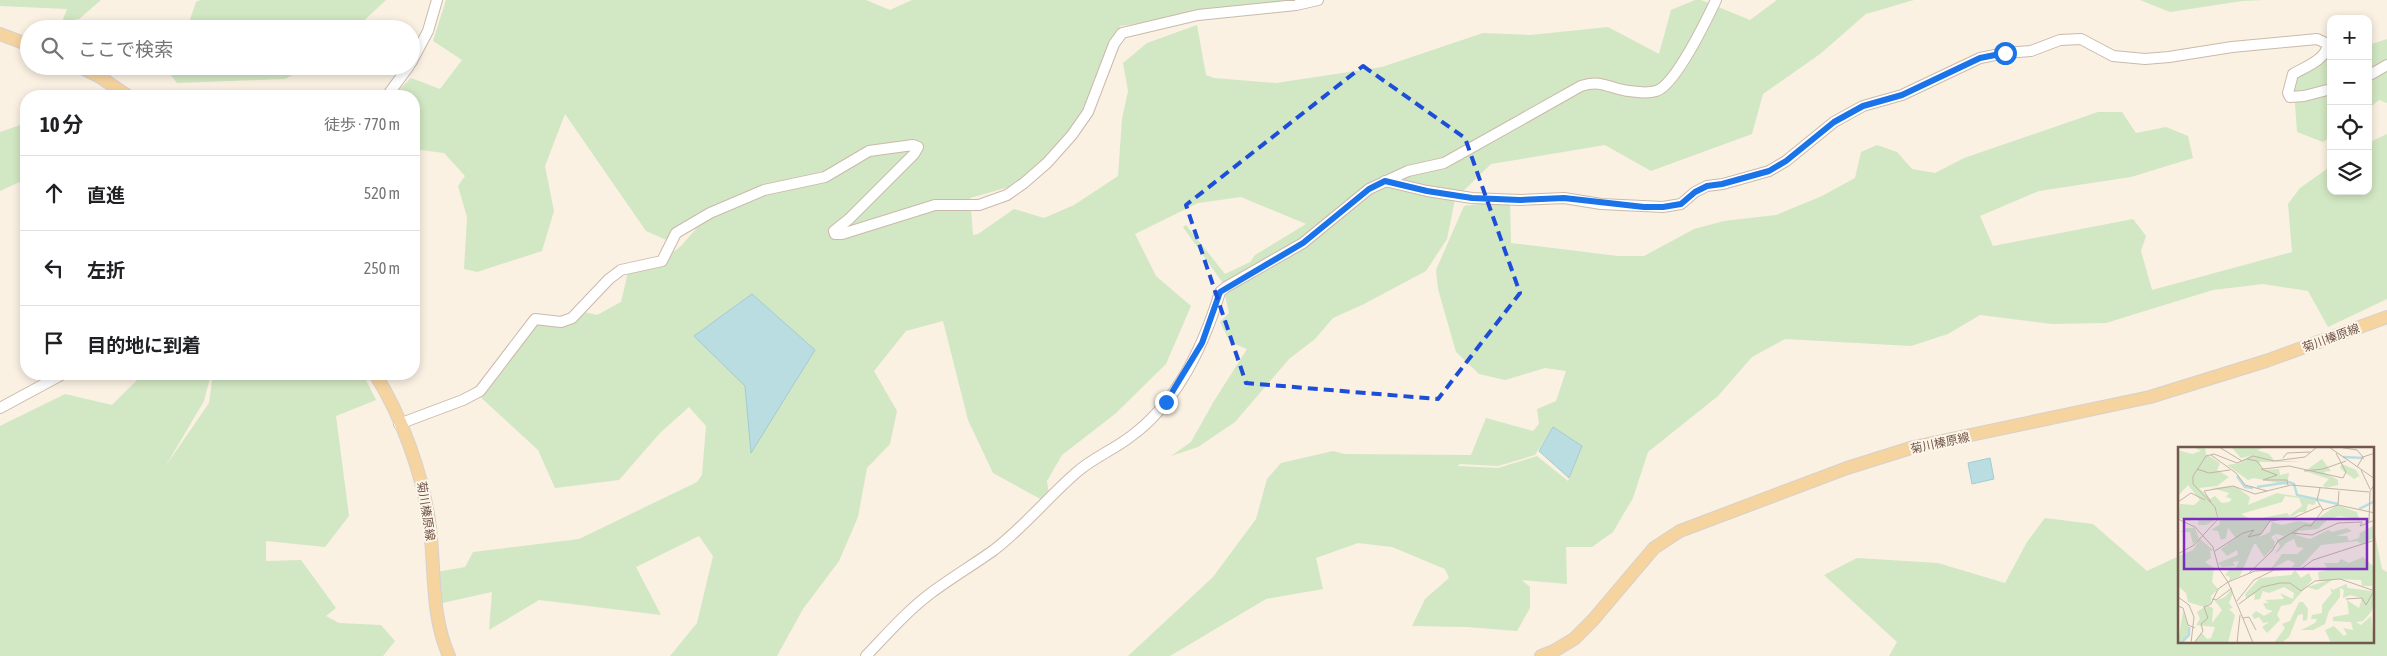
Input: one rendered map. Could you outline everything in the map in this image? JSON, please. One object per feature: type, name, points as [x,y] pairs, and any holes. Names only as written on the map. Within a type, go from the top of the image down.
[{"type":"main road","points":[[0,34],[20,42]]},
{"type":"main road","points":[[96,75],[119,90]]},
{"type":"main road","name":"菊川榛原線","points":[[1541,656],[1554,651],[1574,639],[1594,620],[1654,548],[1680,531],[1847,468],[1914,447],[2150,397],[2266,361],[2387,317]]},
{"type":"main road","name":"菊川榛原線","points":[[379,380],[418,466],[425,490],[430,528],[436,610],[449,656]]},
{"type":"street","points":[[420,46],[428,31],[437,0]]},
{"type":"street","points":[[399,424],[463,400],[480,391],[535,319],[561,322],[572,318],[609,279],[621,270],[662,261],[676,233],[710,213],[764,190],[825,177],[869,151],[913,144],[918,146],[914,154],[849,219],[834,230],[835,234],[842,234],[935,206],[979,206],[1007,194],[1024,183],[1047,163],[1072,135],[1088,112],[1114,44],[1122,33],[1198,15],[1296,5],[1318,0]]},
{"type":"street","points":[[866,656],[930,593],[994,550],[1025,523],[1075,474],[1091,461],[1130,438],[1152,419],[1166,402],[1202,343],[1220,292],[1303,243],[1369,189],[1408,171],[1444,163],[1581,86],[1589,83],[1607,84],[1624,90],[1643,93],[1658,91],[1671,79],[1682,62],[1716,0]]},
{"type":"street","points":[[1385,181],[1427,191],[1472,198],[1520,200],[1564,198],[1601,204],[1654,207],[1681,204],[1695,192],[1707,186],[1722,184],[1769,171],[1786,161],[1834,122],[1863,106],[1902,95],[1980,58],[2005,53],[2031,51],[2060,40],[2081,39],[2113,56],[2145,59],[2232,47],[2317,39],[2328,44],[2328,48],[2319,59],[2293,74],[2288,94],[2290,97],[2299,97],[2327,90]]},
{"type":"street","points":[[2372,74],[2387,65]]},
{"type":"street","points":[[391,90],[402,75]]},
{"type":"street","points":[[0,408],[52,380]]},
{"type":"highlighted area","points":[[1363,66],[1465,138],[1520,293],[1438,399],[1246,383],[1186,205]]},
{"type":"green space","points":[[0,0],[101,0],[79,19],[73,20],[63,20],[67,9],[0,6]]},
{"type":"green space","points":[[200,0],[386,0],[365,20],[190,20],[196,2]]},
{"type":"green space","points":[[446,0],[866,0],[890,10],[912,0],[1315,0],[1120,26],[1089,108],[1057,152],[1016,185],[970,198],[973,235],[978,234],[1014,209],[1044,218],[1074,205],[1118,176],[1122,119],[1128,91],[1123,63],[1147,43],[1197,25],[1206,75],[1214,78],[1276,83],[1382,67],[1483,33],[1530,35],[1608,27],[1659,54],[1671,10],[1695,0],[1701,0],[1750,20],[1777,0],[1914,0],[1866,14],[1820,54],[1763,94],[1752,134],[1651,171],[1605,145],[1491,164],[1455,199],[1447,239],[1426,271],[1333,318],[1315,339],[1289,359],[1235,422],[1198,447],[1171,456],[1191,442],[1247,349],[1230,342],[1220,322],[1229,313],[1222,282],[1183,227],[1186,225],[1225,274],[1250,262],[1255,255],[1306,224],[1241,197],[1198,203],[1135,234],[1156,276],[1191,306],[1166,364],[1115,414],[1062,455],[1047,481],[1049,495],[1044,501],[993,473],[968,420],[943,321],[906,331],[874,371],[897,411],[890,444],[867,468],[858,517],[839,561],[803,609],[777,656],[670,656],[697,623],[713,556],[699,536],[636,567],[661,615],[539,600],[489,630],[492,592],[442,603],[436,572],[465,567],[473,552],[579,539],[697,482],[702,475],[706,426],[689,407],[660,433],[619,480],[555,488],[538,450],[476,393],[535,319],[561,322],[575,310],[597,315],[621,302],[629,268],[662,261],[681,246],[708,215],[671,242],[646,231],[565,114],[545,166],[554,211],[542,251],[477,272],[464,269],[467,217],[458,186],[465,176],[444,153],[420,150],[420,90],[399,90],[411,78],[440,89],[462,60],[433,41]]},
{"type":"green space","points":[[2140,0],[2264,0],[2242,1],[2170,12]]},
{"type":"green space","points":[[2387,39],[2387,103],[2379,100],[2372,106],[2372,60],[2372,44]]},
{"type":"green space","points":[[2327,53],[2327,139],[2323,142],[2297,132],[2293,74]]},
{"type":"green space","points":[[171,75],[292,75],[285,79],[177,83]]},
{"type":"green space","points":[[2098,112],[2122,112],[2136,133],[2166,127],[2188,136],[2193,158],[2131,177],[2039,191],[1980,216],[1993,246],[2133,219],[2146,236],[2141,251],[2152,290],[2292,252],[2288,204],[2300,188],[2327,169],[2327,195],[2372,195],[2372,141],[2387,134],[2387,299],[2328,327],[2308,291],[2263,284],[2213,290],[2106,323],[2052,324],[1980,315],[1948,334],[1911,346],[1785,339],[1752,357],[1718,396],[1648,452],[1633,498],[1613,532],[1592,547],[1566,547],[1567,584],[1522,580],[1530,587],[1530,608],[1517,631],[1467,627],[1412,626],[1425,599],[1449,578],[1445,569],[1392,547],[1358,543],[1316,558],[1323,589],[1266,599],[1170,656],[1128,656],[1213,577],[1256,519],[1267,479],[1281,463],[1333,451],[1344,454],[1471,455],[1486,418],[1533,431],[1539,424],[1537,409],[1556,401],[1566,371],[1545,368],[1505,380],[1479,374],[1456,352],[1438,289],[1436,270],[1464,206],[1510,200],[1511,243],[1618,256],[1644,256],[1694,229],[1724,221],[1776,215],[1822,196],[1855,178],[1861,152],[1877,145],[1897,152],[1912,169],[1935,173],[1964,158]],"holes":[[[1553,427],[1582,446],[1568,481],[1537,456],[1498,468],[1458,466],[1460,464],[1498,466],[1535,455]]]},
{"type":"green space","points":[[20,125],[20,182],[0,191],[0,132]]},
{"type":"green space","points":[[137,380],[209,380],[204,401],[165,467],[209,403],[212,380],[366,380],[376,400],[336,416],[349,516],[325,547],[266,541],[266,561],[301,560],[336,608],[326,616],[339,623],[381,625],[395,641],[383,656],[0,656],[0,426],[65,394],[112,405]]},
{"type":"green space","points":[[2045,518],[2093,524],[2147,571],[2178,556],[2178,644],[2374,644],[2374,530],[2382,569],[2387,572],[2387,656],[1889,656],[1897,642],[1824,575],[1857,558],[1938,563],[2005,583],[2027,542]]},
{"type":"water","points":[[752,294],[815,350],[751,453],[745,386],[694,336]]},
{"type":"water","points":[[1553,427],[1582,446],[1569,478],[1539,451]]},
{"type":"water","points":[[1990,458],[1994,479],[1972,484],[1968,463]]},
{"type":"route","points":[[1166,402],[1202,343],[1220,292],[1303,243],[1369,189],[1385,181],[1427,191],[1472,198],[1520,200],[1564,198],[1601,204],[1644,207],[1663,207],[1681,204],[1695,192],[1707,186],[1722,184],[1769,171],[1786,161],[1834,122],[1863,106],[1902,95],[1980,58],[2005,53]]}]
